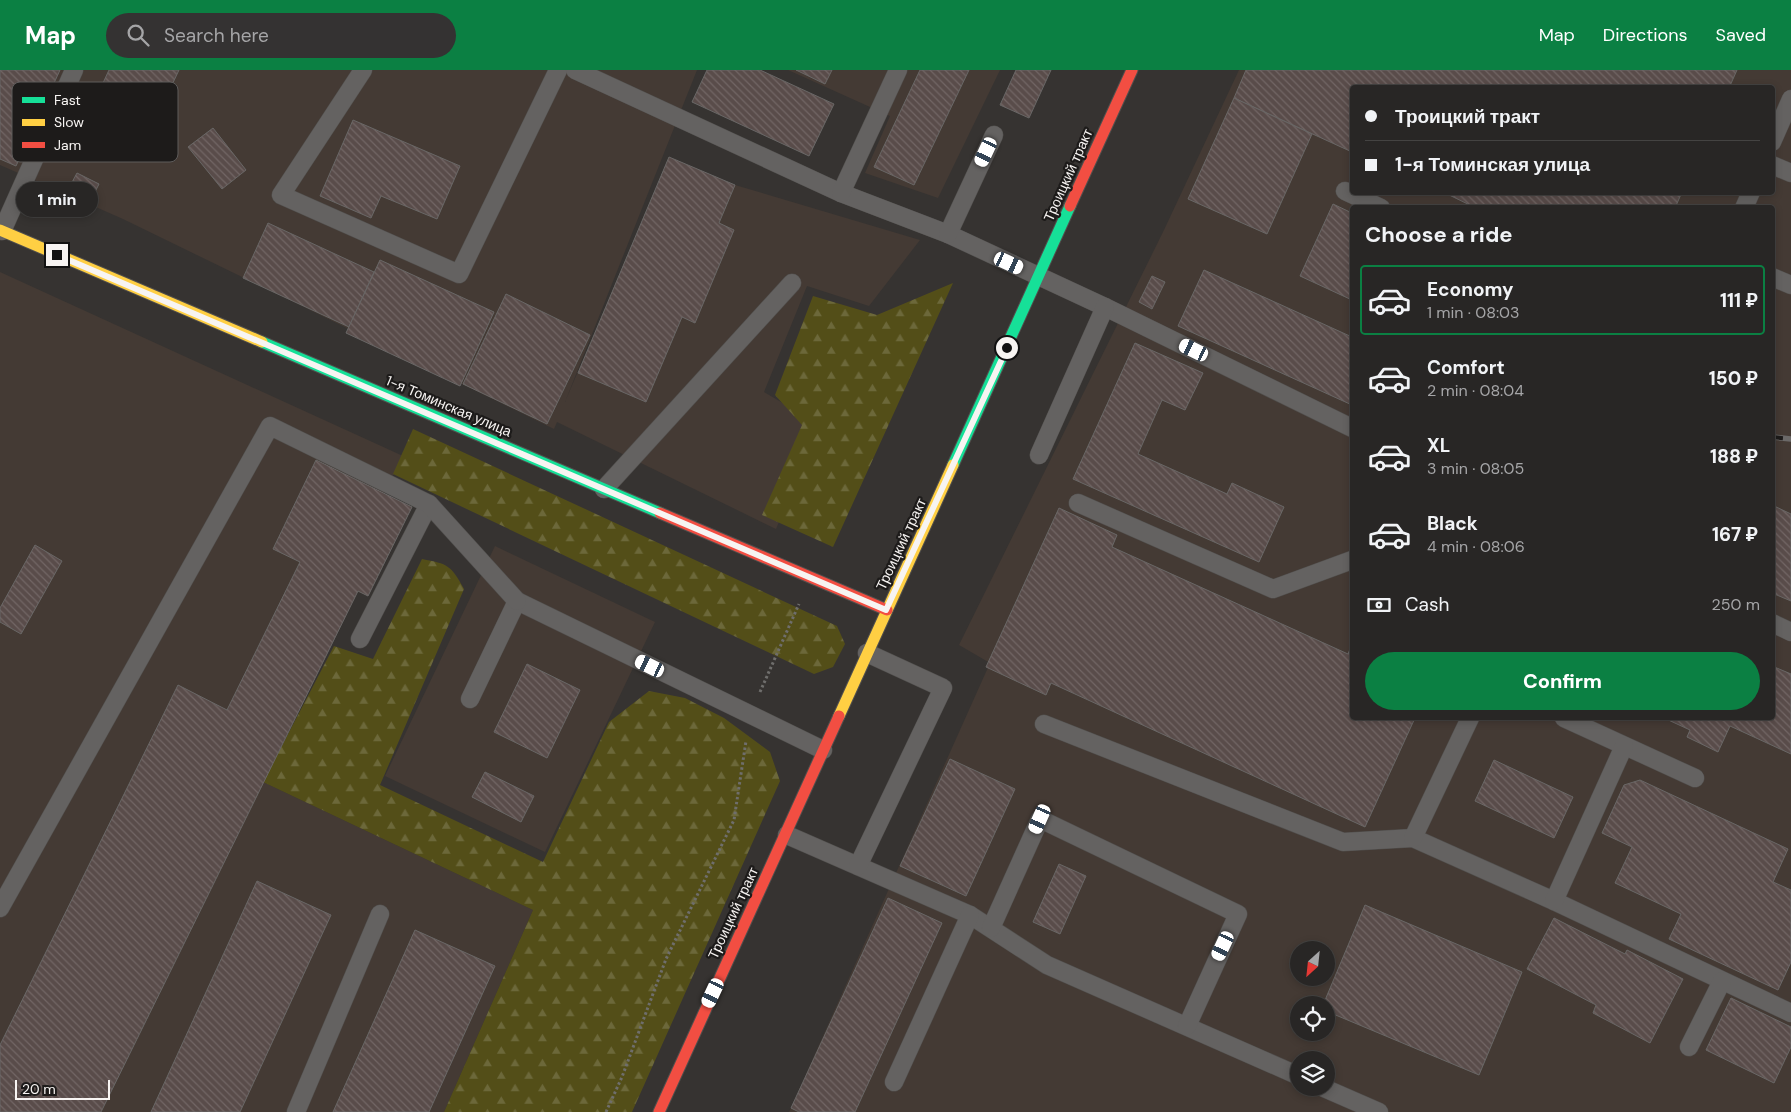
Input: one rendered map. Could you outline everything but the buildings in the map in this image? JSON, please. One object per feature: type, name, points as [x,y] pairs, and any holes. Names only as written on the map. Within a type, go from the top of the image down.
[{"type":"main road","name":"Троицкий тракт","points":[[659,1112],[787,835],[886,610],[1039,278],[1132,70]]},
{"type":"main road","name":"1-я Томинская улица","points":[[1,231],[886,610]]},
{"type":"lane","points":[[69,82],[74,70]]},
{"type":"lane","points":[[363,70],[281,195],[459,274],[558,70]]},
{"type":"lane","points":[[575,70],[841,193],[948,234],[1039,278],[1105,307],[1350,427]]},
{"type":"lane","points":[[841,193],[898,70]]},
{"type":"lane","points":[[1775,135],[1791,99]]},
{"type":"lane","points":[[948,234],[994,135]]},
{"type":"lane","points":[[1,231],[32,162]]},
{"type":"lane","points":[[1775,166],[1791,173]]},
{"type":"lane","points":[[1345,191],[1350,193]]},
{"type":"lane","points":[[1353,195],[1375,205]]},
{"type":"lane","points":[[1775,279],[1791,285]]},
{"type":"lane","points":[[604,489],[792,283]]},
{"type":"lane","points":[[1038,455],[1105,307]]},
{"type":"lane","points":[[0,908],[270,426],[429,504],[517,600],[823,750]]},
{"type":"lane","points":[[1078,503],[1273,589],[1350,561]]},
{"type":"lane","points":[[360,639],[429,504]]},
{"type":"lane","points":[[470,699],[517,600]]},
{"type":"lane","points":[[1775,624],[1791,632]]},
{"type":"lane","points":[[858,866],[943,688],[867,653]]},
{"type":"lane","points":[[1413,838],[1469,720]]},
{"type":"lane","points":[[1568,720],[1695,778]]},
{"type":"lane","points":[[1044,724],[1343,842],[1413,838],[1554,901],[1791,1013]]},
{"type":"lane","points":[[1554,901],[1624,746]]},
{"type":"lane","points":[[991,928],[1040,819],[1238,914],[1187,1026]]},
{"type":"lane","points":[[787,835],[970,915],[1048,964],[1290,1072]]},
{"type":"lane","points":[[296,1112],[380,914]]},
{"type":"lane","points":[[894,1082],[970,915]]},
{"type":"lane","points":[[1689,1047],[1722,981]]},
{"type":"lane","points":[[1335,1093],[1379,1112]]},
{"type":"path","points":[[606,1112],[622,1077],[666,959],[734,820],[751,715],[810,578]]},
{"type":"shaded area","points":[[0,70],[697,70],[565,402],[669,157],[735,185],[920,240],[869,306],[807,286],[764,392],[820,425],[776,529],[557,422],[554,429],[123,219],[0,165]]},
{"type":"shaded area","points":[[788,70],[1000,70],[938,198],[865,173],[890,116]]},
{"type":"shaded area","points":[[1239,70],[1791,70],[1791,1112],[789,1112],[990,663],[959,645],[1164,230]]},
{"type":"shaded area","points":[[0,272],[403,456],[384,493],[412,507],[368,596],[358,592],[263,782],[533,910],[444,1112],[0,1112]]},
{"type":"shaded area","points":[[495,546],[655,622],[545,852],[385,776]]},
{"type":"green space","points":[[953,283],[833,547],[762,515],[802,425],[775,395],[813,296],[877,315]]},
{"type":"green space","points":[[413,429],[837,626],[845,644],[833,667],[814,674],[393,474]]},
{"type":"green space","points":[[422,559],[438,562],[448,567],[456,575],[464,589],[380,785],[543,862],[609,722],[649,691],[685,698],[724,718],[770,752],[780,781],[632,1112],[444,1112],[533,910],[263,782],[334,646],[373,659]]},
{"type":"railway","points":[[1775,437],[1791,439]]},
{"type":"traffic: fast","points":[[953,465],[1070,206]]},
{"type":"traffic: fast","points":[[262,342],[660,513]]},
{"type":"traffic: slow","points":[[0,230],[262,342]]},
{"type":"traffic: slow","points":[[839,716],[953,465]]},
{"type":"traffic: jam","points":[[1070,206],[1132,70]]},
{"type":"traffic: jam","points":[[660,513],[887,610]]},
{"type":"traffic: jam","points":[[659,1112],[839,716]]},
{"type":"route","points":[[57,255],[886,610],[1007,348]]}]
